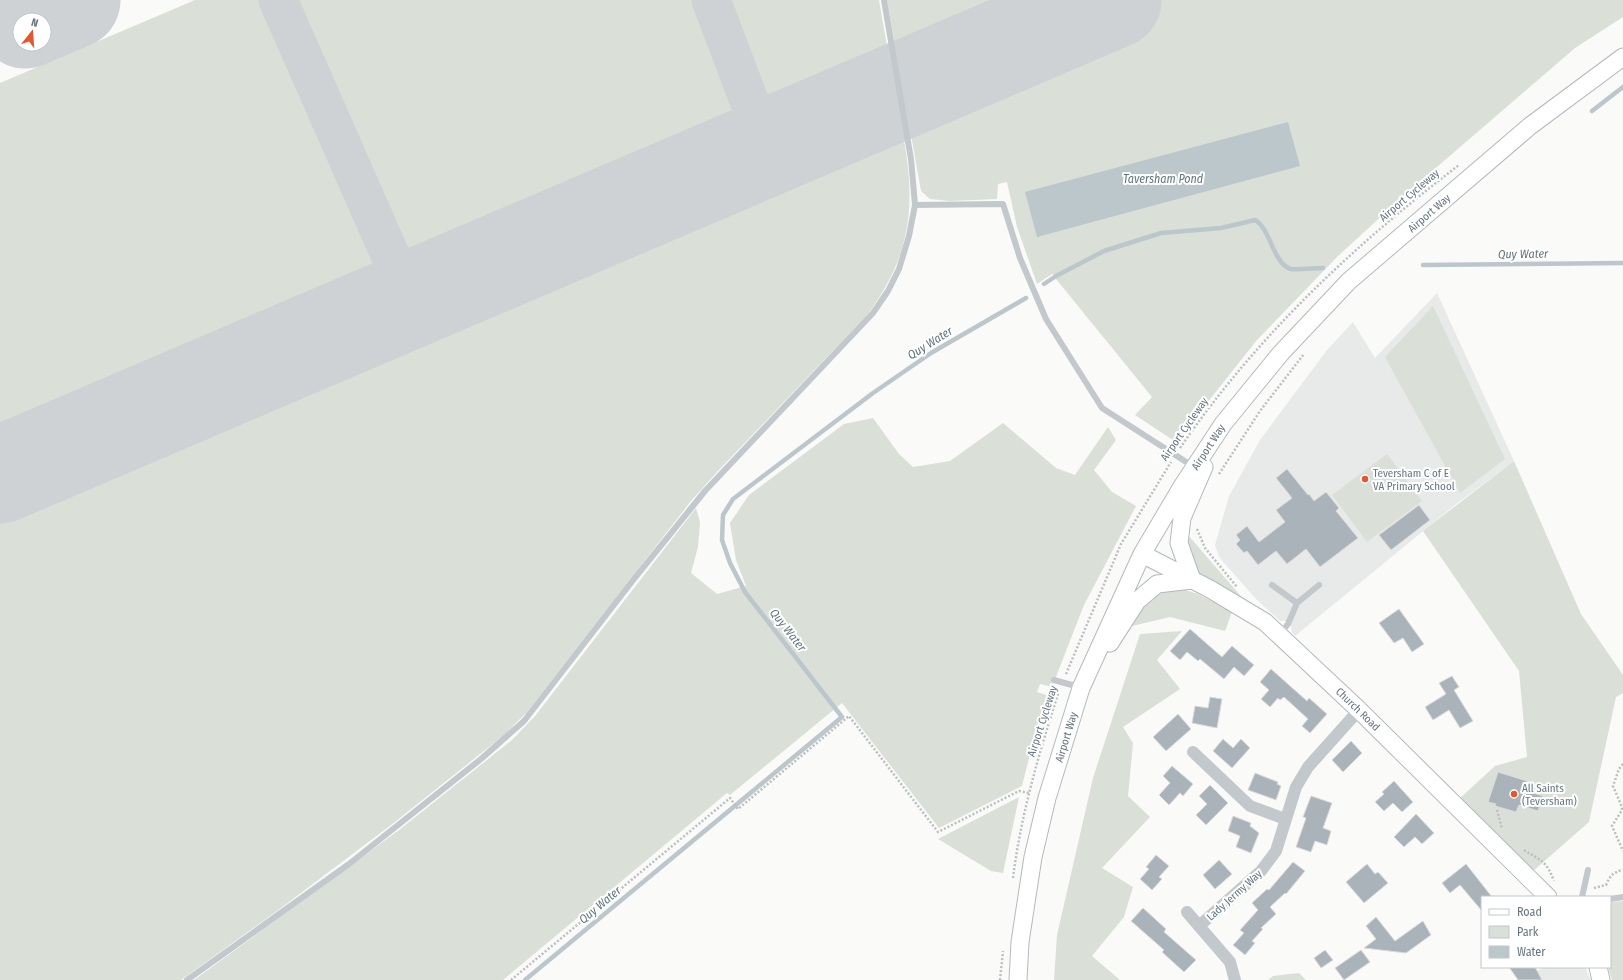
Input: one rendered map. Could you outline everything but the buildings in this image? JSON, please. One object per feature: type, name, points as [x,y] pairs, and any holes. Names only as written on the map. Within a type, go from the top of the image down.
[{"type":"street","name":"Airport Way","points":[[1018,980],[1020,942],[1033,857],[1047,798],[1081,688],[1142,554],[1194,468],[1223,424],[1281,353],[1349,281],[1530,126],[1623,57]]},
{"type":"street","points":[[1081,688],[1137,601],[1157,584],[1192,580],[1179,543],[1182,518],[1223,424]]},
{"type":"street","name":"Church Road","points":[[1142,554],[1192,580],[1265,622],[1551,890]]},
{"type":"street","name":"Lady Jermy Way","points":[[1199,926],[1261,871],[1276,851],[1296,787],[1308,767],[1360,710]]},
{"type":"street","points":[[1193,752],[1250,806],[1285,819]]},
{"type":"street","name":"Lady Jermy Way","points":[[1187,912],[1230,962],[1235,980]]},
{"type":"street","points":[[1598,968],[1601,980]]},
{"type":"lane","points":[[187,980],[349,864],[475,764],[524,721],[634,579],[705,491],[874,313],[888,291],[899,269],[916,205],[911,159],[884,0]]},
{"type":"lane","points":[[916,205],[1004,204],[1020,258],[1046,319],[1102,408],[1194,468]]},
{"type":"lane","points":[[1272,584],[1297,603]]},
{"type":"lane","points":[[1278,635],[1288,624],[1297,603],[1319,585]]},
{"type":"lane","points":[[1054,680],[1081,688]]},
{"type":"lane","points":[[1582,896],[1588,870]]},
{"type":"lane","points":[[1611,899],[1623,897]]},
{"type":"path","name":"Airport Cycleway","points":[[1012,882],[1016,852],[1029,793],[1041,747],[1062,682],[1120,544],[1175,455],[1207,408],[1266,339],[1337,267],[1418,196],[1461,163]]},
{"type":"path","points":[[1217,476],[1260,411],[1305,352]]},
{"type":"path","points":[[1197,524],[1197,530],[1205,548],[1238,587]]},
{"type":"path","points":[[510,980],[730,798],[738,809],[849,716],[938,832],[1019,791],[1029,793]]},
{"type":"path","points":[[1623,764],[1619,769],[1613,786],[1622,810],[1612,826],[1623,851]]},
{"type":"path","points":[[1498,810],[1501,827],[1504,832]]},
{"type":"path","points":[[1520,847],[1548,867],[1551,890]]},
{"type":"path","points":[[1584,889],[1599,888],[1606,885],[1610,875],[1623,870]]},
{"type":"path","points":[[1000,980],[1003,950]]},
{"type":"shaded area","name":"Teversham C of E VA Primary School","points":[[1437,293],[1514,461],[1455,505],[1295,636],[1291,627],[1285,621],[1280,621],[1255,598],[1219,557],[1215,545],[1229,496],[1260,440],[1327,350],[1353,322],[1375,358]]},
{"type":"shaded area","points":[[1543,968],[1585,968],[1591,980],[1519,980]]},
{"type":"green space","points":[[195,0],[879,0],[908,164],[910,192],[906,233],[899,258],[889,280],[868,314],[691,501],[527,712],[504,735],[391,825],[277,911],[181,980],[0,980],[0,83]]},
{"type":"green space","points":[[887,0],[1623,0],[1623,17],[1575,48],[1409,191],[1338,256],[1257,340],[1176,442],[1135,415],[1152,397],[1052,274],[1037,284],[1017,227],[1007,182],[998,184],[997,199],[950,201],[930,199],[921,191]]},
{"type":"green space","points":[[1433,306],[1505,459],[1460,493],[1385,357]]},
{"type":"green space","points":[[873,418],[899,454],[913,467],[950,461],[1003,423],[1056,468],[1075,475],[1108,427],[1116,440],[1094,470],[1112,492],[1136,506],[1084,605],[1052,687],[1040,684],[1037,692],[1049,696],[1031,750],[1022,786],[939,828],[842,703],[730,795],[727,793],[503,980],[194,980],[399,830],[512,740],[535,716],[696,508],[700,522],[698,547],[691,573],[717,594],[746,586],[736,560],[730,523],[749,495],[844,424]]},
{"type":"green space","points":[[1387,454],[1422,501],[1367,542],[1332,495]]},
{"type":"green space","points":[[1514,461],[1581,614],[1623,675],[1623,693],[1616,697],[1589,822],[1533,871],[1459,799],[1495,766],[1527,757],[1519,671],[1423,531]]},
{"type":"green space","points":[[1188,535],[1246,602],[1211,583],[1196,570],[1187,554]]},
{"type":"green space","points":[[1179,588],[1198,594],[1232,612],[1225,631],[1170,617],[1132,626],[1141,610],[1155,595]]},
{"type":"green space","points":[[1182,631],[1157,660],[1180,689],[1123,727],[1133,743],[1128,796],[1150,817],[1102,868],[1133,887],[1124,917],[1092,956],[1120,980],[1054,980],[1057,935],[1093,778],[1140,634]]},
{"type":"green space","points":[[1019,797],[1003,873],[991,871],[938,839]]},
{"type":"green space","points":[[1623,901],[1623,980],[1612,980],[1608,968],[1611,968],[1611,902]]},
{"type":"green space","points":[[1299,973],[1306,980],[1268,980],[1273,976]]},
{"type":"water","name":"Taversham Pond","points":[[1288,122],[1300,166],[1037,237],[1025,192]]},
{"type":"waterway","points":[[1592,111],[1623,87]]},
{"type":"waterway","name":"Quy Water","points":[[1044,284],[1056,276],[1104,251],[1161,233],[1221,228],[1255,220],[1265,231],[1276,254],[1285,266],[1291,269],[1323,268]]},
{"type":"waterway","name":"Quy Water","points":[[1423,265],[1623,263]]},
{"type":"waterway","name":"Quy Water","points":[[525,980],[842,717],[745,592],[730,563],[722,540],[723,515],[733,499],[873,393],[931,353],[1026,298]]},
{"type":"taxiway","points":[[278,0],[410,300]]},
{"type":"taxiway","points":[[711,0],[767,148]]},
{"type":"runway","points":[[44,12],[72,0]]},
{"type":"runway","points":[[0,475],[1113,0]]},
{"type":"place","name":"Teversham C of E VA Primary School","points":[[1365,479]]},
{"type":"place","name":"All Saints (Teversham)","points":[[1514,794]]}]
